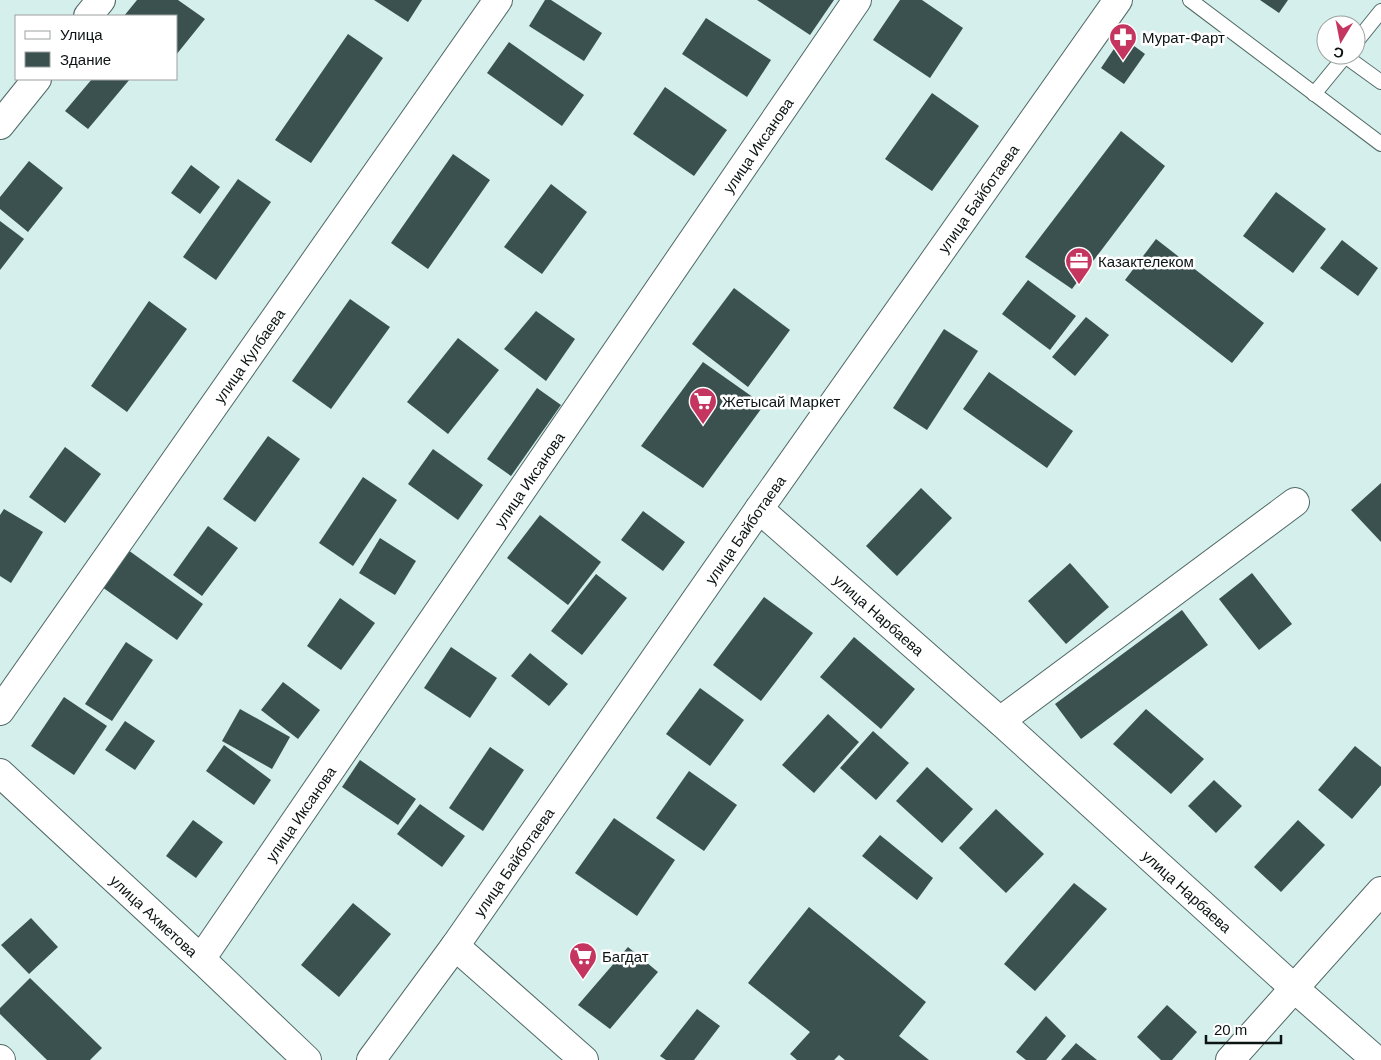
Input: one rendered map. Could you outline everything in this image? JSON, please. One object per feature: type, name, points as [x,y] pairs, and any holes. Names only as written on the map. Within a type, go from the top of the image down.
[{"type":"street","points":[[89,15],[101,0]]},
{"type":"street","name":"улица Кулбаева","points":[[0,711],[498,0]]},
{"type":"street","name":"улица Иксанова","points":[[201,959],[857,0]]},
{"type":"street","name":"улица Байботаева","points":[[372,1060],[454,946],[759,509],[1108,3]]},
{"type":"street","points":[[0,125],[37,80]]},
{"type":"street","points":[[1000,721],[1294,502]]},
{"type":"street","name":"улица Нарбаева","points":[[759,509],[1000,721],[1376,1060]]},
{"type":"street","name":"улица Ахметова","points":[[0,773],[307,1060]]},
{"type":"street","points":[[1230,1060],[1381,891]]},
{"type":"street","points":[[454,946],[584,1060]]},
{"type":"lane","points":[[1190,0],[1381,144]]},
{"type":"lane","points":[[1366,30],[1381,11]]},
{"type":"lane","points":[[1314,94],[1338,65]]},
{"type":"lane","points":[[1359,65],[1381,82]]},
{"type":"building","points":[[137,0],[178,0],[205,19],[178,53],[178,15],[125,15]]},
{"type":"building","points":[[374,0],[422,0],[408,22]]},
{"type":"building","points":[[545,0],[551,0],[602,33],[584,61],[529,26]]},
{"type":"building","points":[[757,0],[834,0],[810,35]]},
{"type":"building","points":[[900,0],[922,0],[963,28],[930,78],[873,40]]},
{"type":"building","points":[[1260,0],[1288,0],[1279,13]]},
{"type":"building","points":[[706,18],[771,60],[747,97],[682,54]]},
{"type":"building","points":[[348,34],[383,58],[311,163],[275,140]]},
{"type":"building","name":"Мурат-Фарт","points":[[1122,37],[1145,54],[1124,84],[1101,68]]},
{"type":"building","points":[[509,42],[584,95],[562,126],[487,73]]},
{"type":"building","points":[[91,80],[129,80],[88,129],[65,111]]},
{"type":"building","points":[[665,87],[727,130],[694,176],[633,134]]},
{"type":"building","points":[[932,93],[979,126],[932,191],[885,159]]},
{"type":"building","points":[[1121,131],[1165,166],[1072,289],[1025,257]]},
{"type":"building","points":[[453,154],[490,180],[428,269],[391,243]]},
{"type":"building","points":[[29,161],[63,188],[28,232],[0,209],[0,197]]},
{"type":"building","points":[[191,165],[220,187],[200,214],[171,193]]},
{"type":"building","points":[[238,179],[271,202],[216,280],[183,257]]},
{"type":"building","points":[[551,184],[587,212],[542,274],[504,247]]},
{"type":"building","points":[[1276,192],[1326,229],[1293,273],[1243,236]]},
{"type":"building","points":[[0,221],[24,239],[0,270]]},
{"type":"building","points":[[1156,239],[1264,323],[1232,363],[1125,280]]},
{"type":"building","points":[[1342,240],[1378,268],[1358,296],[1320,268]]},
{"type":"building","points":[[1028,280],[1076,316],[1050,350],[1002,314]]},
{"type":"building","points":[[734,288],[790,330],[748,387],[692,344]]},
{"type":"building","points":[[350,299],[390,327],[331,409],[292,381]]},
{"type":"building","points":[[149,301],[187,329],[127,412],[91,386]]},
{"type":"building","points":[[536,311],[575,339],[546,381],[504,349]]},
{"type":"building","points":[[1086,317],[1109,335],[1075,376],[1052,357]]},
{"type":"building","points":[[944,329],[978,351],[927,430],[893,408]]},
{"type":"building","points":[[458,338],[499,370],[448,434],[407,402]]},
{"type":"building","name":"Жетысай Маркет","points":[[703,362],[764,405],[703,488],[641,446]]},
{"type":"building","points":[[989,372],[1073,431],[1047,468],[963,409]]},
{"type":"building","points":[[537,388],[561,405],[511,476],[487,459]]},
{"type":"building","points":[[268,436],[300,459],[255,522],[223,499]]},
{"type":"building","points":[[65,447],[101,474],[65,523],[29,497]]},
{"type":"building","points":[[433,449],[483,485],[458,520],[408,484]]},
{"type":"building","points":[[363,477],[397,500],[353,566],[319,543]]},
{"type":"building","points":[[1381,483],[1381,542],[1351,510]]},
{"type":"building","points":[[921,488],[952,518],[897,576],[866,546]]},
{"type":"building","points":[[4,509],[43,532],[11,583],[0,576],[0,515]]},
{"type":"building","points":[[643,511],[685,542],[663,571],[621,540]]},
{"type":"building","points":[[540,515],[601,562],[568,605],[507,558]]},
{"type":"building","points":[[208,526],[238,548],[202,596],[173,575]]},
{"type":"building","points":[[380,538],[416,561],[395,595],[359,573]]},
{"type":"building","points":[[128,550],[203,604],[177,640],[102,587]]},
{"type":"building","points":[[1070,563],[1109,607],[1066,644],[1028,601]]},
{"type":"building","points":[[1252,573],[1292,624],[1259,650],[1219,599]]},
{"type":"building","points":[[596,574],[627,598],[582,655],[551,631]]},
{"type":"building","points":[[764,597],[813,633],[761,701],[713,665]]},
{"type":"building","points":[[340,598],[375,623],[341,670],[307,646]]},
{"type":"building","points":[[1182,610],[1208,645],[1081,739],[1055,704]]},
{"type":"building","points":[[854,637],[915,689],[881,729],[820,677]]},
{"type":"building","points":[[126,642],[153,660],[112,721],[85,704]]},
{"type":"building","points":[[451,647],[497,678],[470,718],[424,688]]},
{"type":"building","points":[[530,653],[568,684],[549,706],[511,676]]},
{"type":"building","points":[[283,682],[320,710],[298,739],[261,710]]},
{"type":"building","points":[[700,688],[744,720],[710,766],[666,734]]},
{"type":"building","points":[[64,697],[107,726],[74,775],[31,746]]},
{"type":"building","points":[[240,709],[290,737],[272,769],[222,741]]},
{"type":"building","points":[[1146,709],[1204,759],[1171,794],[1113,744]]},
{"type":"building","points":[[828,714],[859,742],[814,793],[782,765]]},
{"type":"building","points":[[125,721],[155,741],[135,770],[105,750]]},
{"type":"building","points":[[873,731],[909,763],[876,800],[840,768]]},
{"type":"building","points":[[224,745],[271,780],[254,805],[206,771]]},
{"type":"building","points":[[1355,746],[1381,767],[1381,785],[1352,819],[1318,790]]},
{"type":"building","points":[[490,747],[524,770],[483,831],[449,808]]},
{"type":"building","points":[[360,760],[416,799],[398,825],[342,787]]},
{"type":"building","points":[[927,767],[973,809],[942,843],[896,801]]},
{"type":"building","points":[[689,771],[737,805],[704,851],[656,818]]},
{"type":"building","points":[[1214,780],[1242,806],[1216,833],[1188,806]]},
{"type":"building","points":[[420,804],[465,836],[442,867],[397,834]]},
{"type":"building","points":[[996,809],[1044,854],[1006,893],[959,848]]},
{"type":"building","points":[[614,818],[675,860],[637,916],[575,873]]},
{"type":"building","points":[[193,820],[223,842],[196,878],[166,856]]},
{"type":"building","points":[[1298,820],[1325,845],[1281,892],[1254,867]]},
{"type":"building","points":[[880,835],[933,878],[917,900],[862,856]]},
{"type":"building","points":[[1074,883],[1107,909],[1035,991],[1004,964]]},
{"type":"building","points":[[353,903],[391,934],[339,997],[301,965]]},
{"type":"building","points":[[809,907],[926,1002],[899,1036],[929,1060],[845,1060],[839,1055],[834,1060],[797,1060],[790,1054],[810,1032],[748,983]]},
{"type":"building","points":[[31,918],[58,947],[29,974],[1,945]]},
{"type":"building","points":[[628,947],[658,972],[610,1029],[578,1005]]},
{"type":"building","points":[[30,978],[102,1048],[90,1060],[47,1060],[0,1014],[0,1008]]},
{"type":"building","points":[[1167,1005],[1197,1032],[1172,1060],[1161,1060],[1137,1037]]},
{"type":"building","points":[[697,1009],[720,1026],[694,1060],[666,1060],[660,1056]]},
{"type":"building","points":[[1046,1016],[1066,1036],[1046,1060],[1026,1060],[1016,1052]]},
{"type":"building","points":[[1076,1043],[1097,1060],[1061,1060]]},
{"type":"place","name":"Мурат-Фарт","points":[[1123,61]]},
{"type":"place","name":"Казактелеком","points":[[1079,285]]},
{"type":"place","name":"Жетысай Маркет","points":[[703,425]]},
{"type":"place","name":"Багдат","points":[[583,980]]}]
